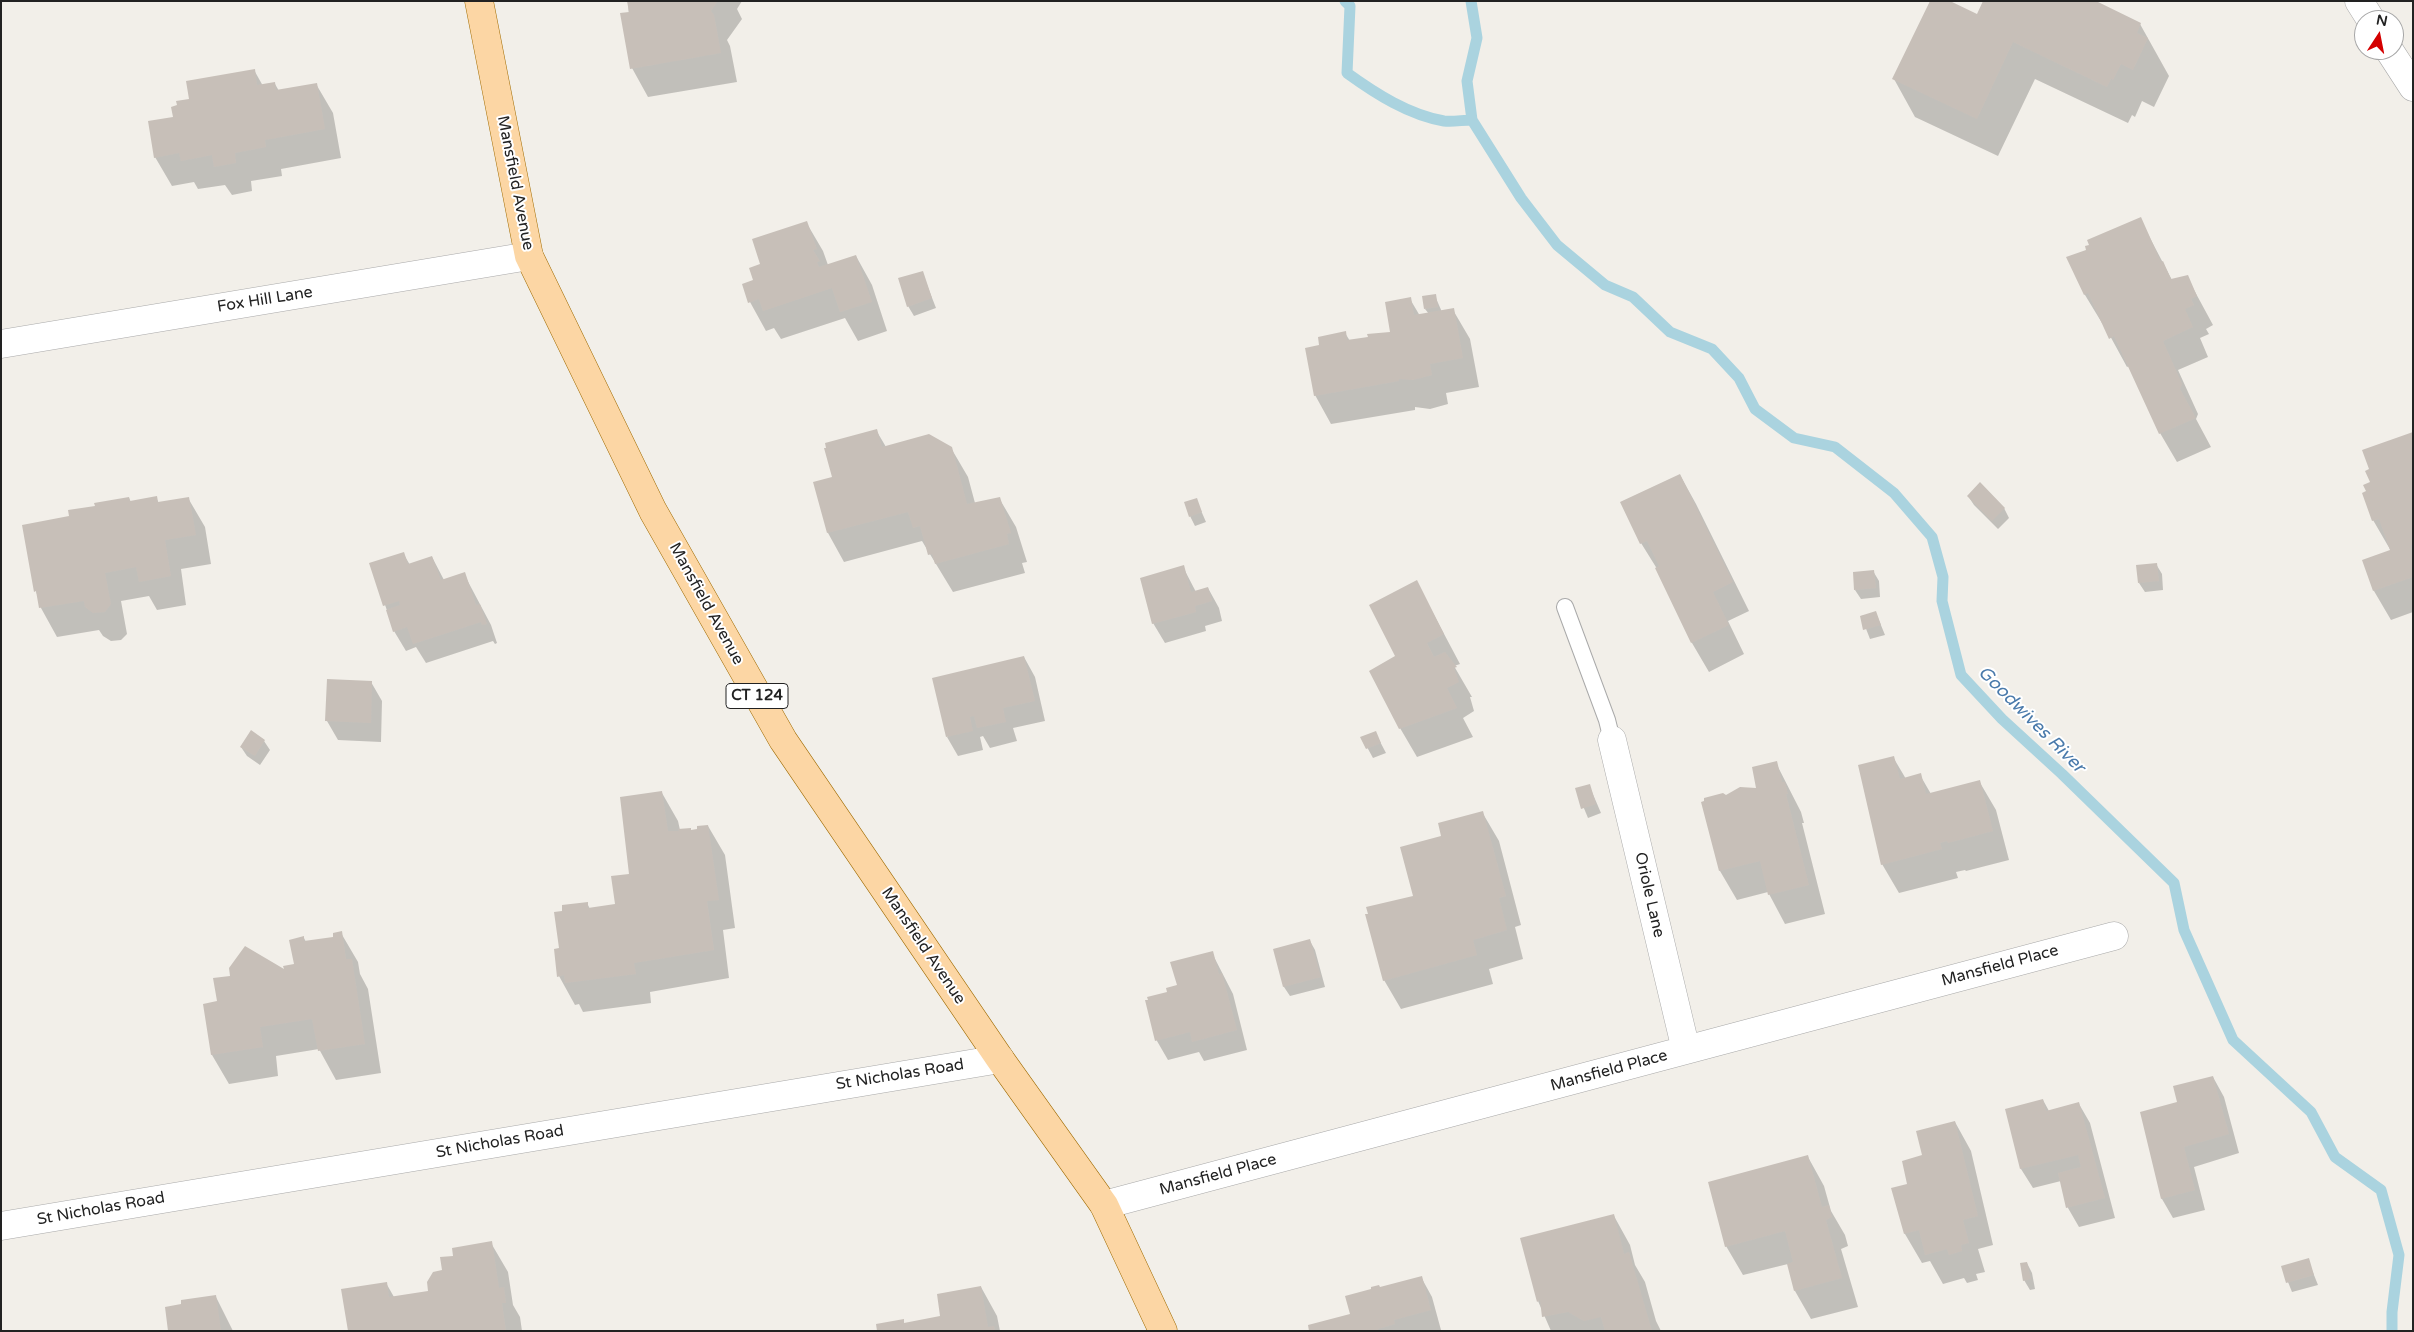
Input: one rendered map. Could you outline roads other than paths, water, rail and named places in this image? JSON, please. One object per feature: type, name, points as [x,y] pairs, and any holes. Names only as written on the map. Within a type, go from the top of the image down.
[{"type":"main road","name":"Mansfield Avenue","points":[[479,1],[529,256],[653,511],[783,740],[1000,1059],[1104,1205],[1163,1331]]},
{"type":"street","points":[[2395,60],[2413,87]]},
{"type":"street","name":"Fox Hill Lane","points":[[1,344],[529,256]]},
{"type":"street","name":"Oriole Lane","points":[[1612,740],[1686,1050]]},
{"type":"street","name":"Mansfield Place","points":[[1104,1205],[2114,936]]},
{"type":"street","name":"St Nicholas Road","points":[[1,1226],[1000,1059]]},
{"type":"lane","points":[[1565,607],[1607,720],[1612,740]]},
{"type":"waterway","points":[[1345,1],[1350,6],[1347,73],[1393,103],[1418,114],[1444,121],[1472,120]]},
{"type":"waterway","name":"Goodwives River","points":[[1471,1],[1477,38],[1467,81],[1472,120],[1521,198],[1557,245],[1605,285],[1633,297],[1670,332],[1712,349],[1739,378],[1755,409],[1794,438],[1835,447],[1894,493],[1932,537],[1943,577],[1942,601],[1961,675],[2002,719],[2062,774],[2174,883],[2184,930],[2233,1040],[2311,1112],[2335,1157],[2381,1190],[2399,1255],[2392,1312],[2392,1331]]}]
